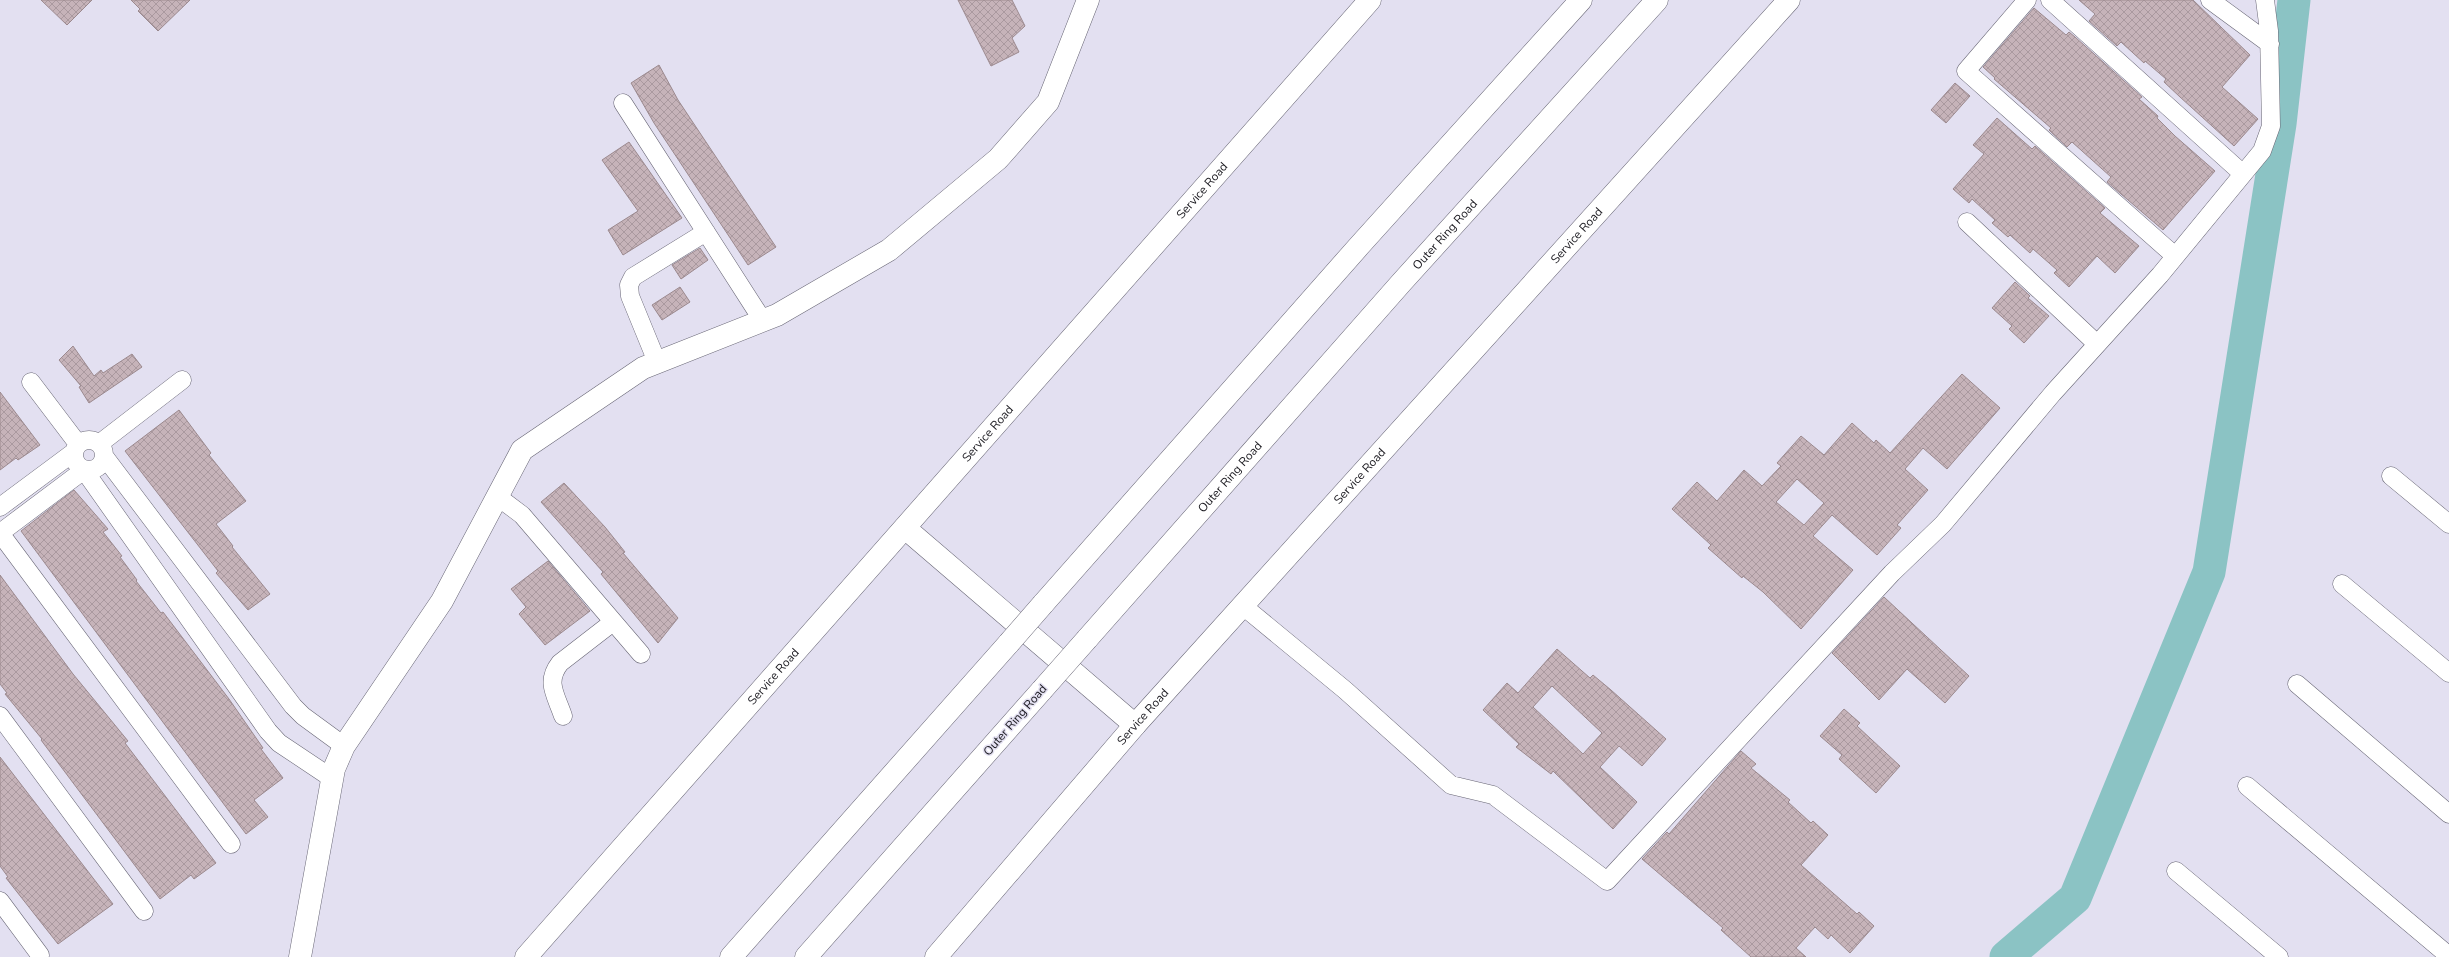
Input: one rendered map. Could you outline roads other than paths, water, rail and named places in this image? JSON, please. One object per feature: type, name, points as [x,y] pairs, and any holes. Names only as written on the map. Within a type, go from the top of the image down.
[{"type":"main road","points":[[300,957],[332,779],[344,746],[442,601],[522,450],[643,368],[777,315],[889,250],[998,159],[1048,102],[1088,0]]},
{"type":"main road","name":"Service Road","points":[[526,957],[1370,0]]},
{"type":"main road","points":[[731,957],[1360,246],[1581,0]]},
{"type":"main road","name":"Outer Ring Road","points":[[806,957],[1401,283],[1657,0]]},
{"type":"main road","name":"Service Road","points":[[936,957],[1135,725],[1789,0]]},
{"type":"main road","points":[[905,528],[1135,725]]},
{"type":"street","points":[[2028,0],[1966,71],[2175,256]]},
{"type":"street","points":[[2050,0],[2243,174]]},
{"type":"street","points":[[2210,0],[2270,44]]},
{"type":"street","points":[[1243,606],[1345,690],[1451,784],[1493,796],[1607,881],[1892,573],[1943,524],[2053,393],[2175,256],[2262,151],[2271,126],[2270,44],[2265,0]]},
{"type":"street","points":[[623,103],[763,321]]},
{"type":"street","points":[[1967,222],[2097,344]]},
{"type":"street","points":[[657,362],[630,296],[629,285],[633,277],[706,232]]},
{"type":"street","points":[[182,380],[101,450],[97,467],[84,470],[0,533],[230,844]]},
{"type":"street","points":[[31,382],[76,448],[77,464],[84,470],[268,731],[279,744],[332,779]]},
{"type":"street","points":[[0,507],[76,448],[91,440],[101,450],[293,706],[303,716],[344,746]]},
{"type":"street","points":[[2391,476],[2449,524]]},
{"type":"street","points":[[498,497],[522,515],[641,654]]},
{"type":"street","points":[[2342,584],[2449,672]]},
{"type":"street","points":[[563,716],[551,680],[554,671],[560,663],[613,622]]},
{"type":"street","points":[[2296,684],[2449,814]]},
{"type":"street","points":[[0,716],[144,911]]},
{"type":"street","points":[[2247,786],[2449,956]]},
{"type":"street","points":[[2176,871],[2279,957]]},
{"type":"street","points":[[0,901],[40,955]]},
{"type":"waterway","points":[[2006,957],[2075,898],[2209,572],[2280,124],[2294,0]]}]
